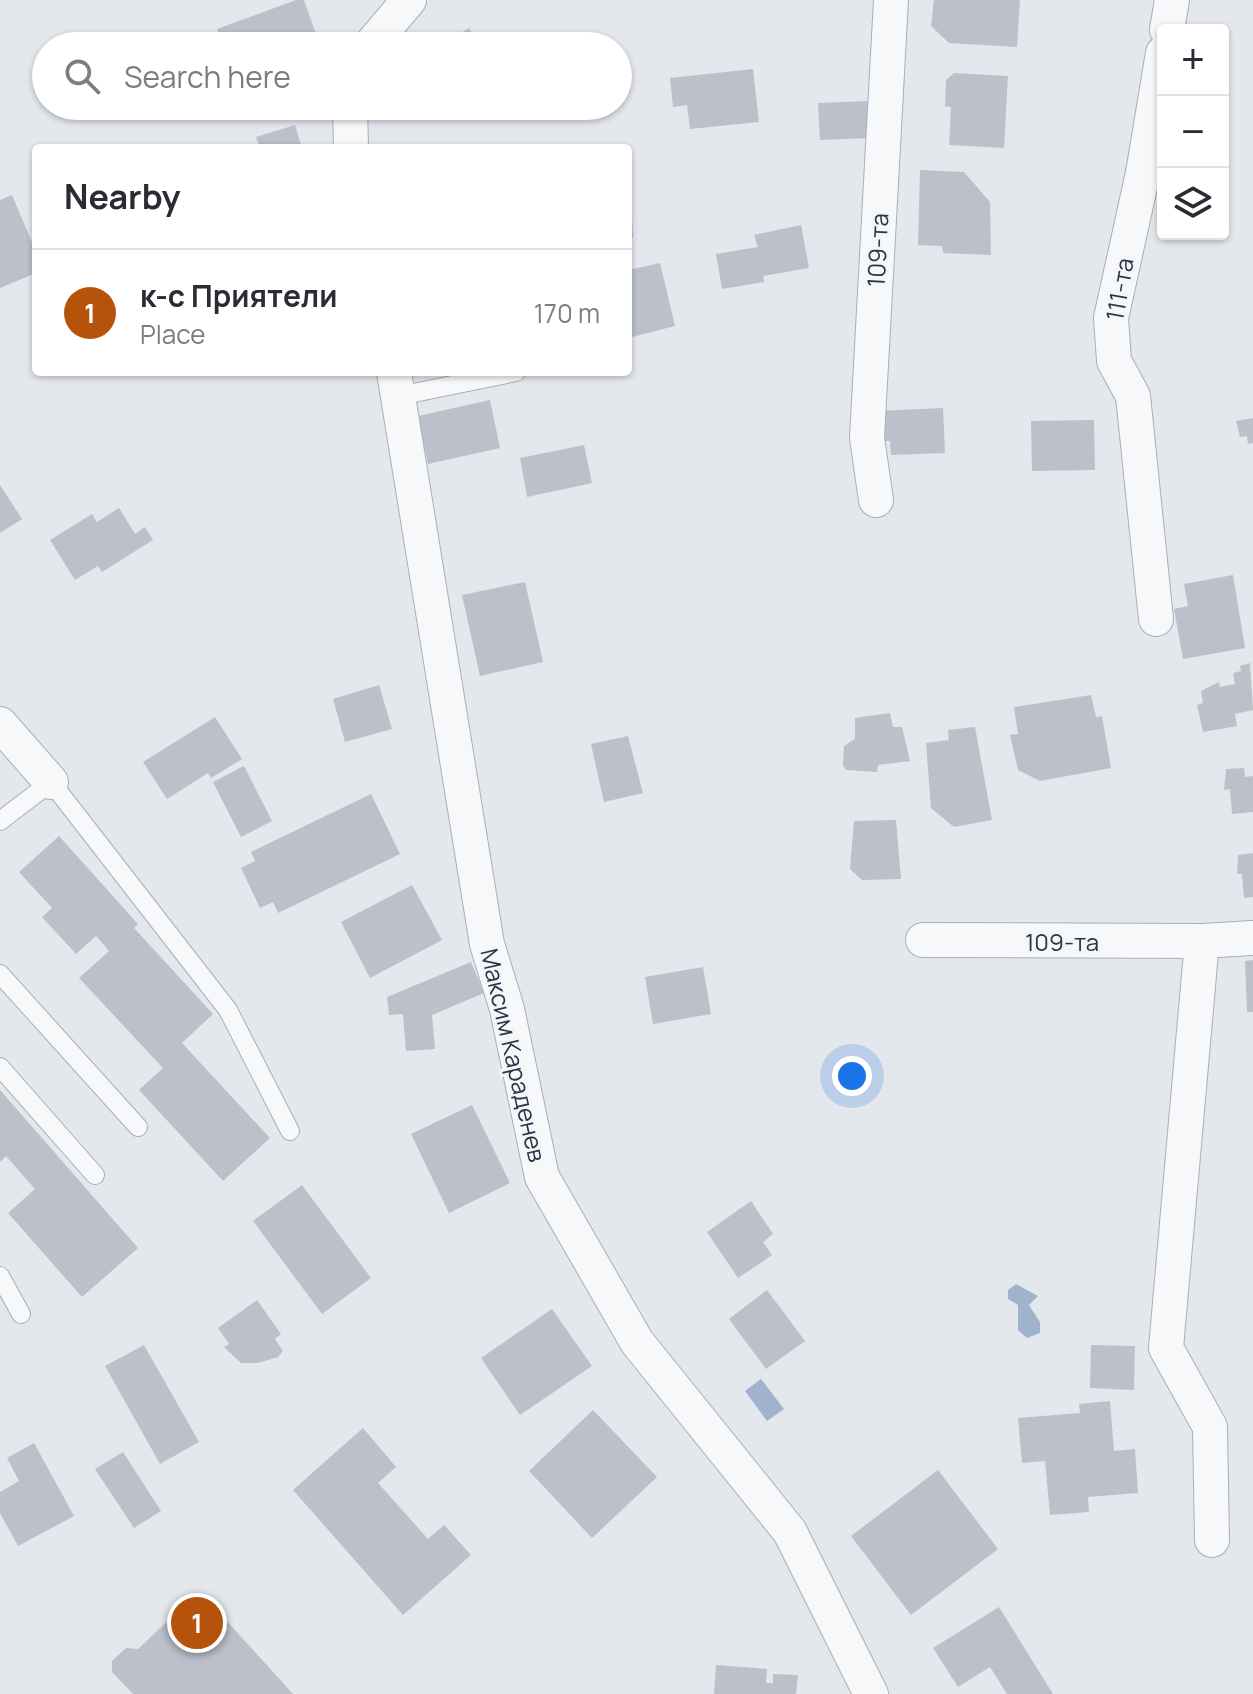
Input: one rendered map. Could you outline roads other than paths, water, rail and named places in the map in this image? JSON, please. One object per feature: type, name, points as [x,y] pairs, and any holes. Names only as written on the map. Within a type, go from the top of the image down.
[{"type":"street","points":[[382,32],[409,0]]},
{"type":"street","name":"109-та","points":[[876,500],[867,438],[891,0]]},
{"type":"street","points":[[1168,24],[1172,0]]},
{"type":"street","name":"111-та","points":[[1156,619],[1133,396],[1114,361],[1111,318],[1143,173],[1157,89]]},
{"type":"street","points":[[350,120],[351,144]]},
{"type":"street","name":"Максим Караденев","points":[[397,384],[487,944],[507,1009],[542,1177],[637,1342],[790,1532],[871,1694]]},
{"type":"street","points":[[0,724],[51,782]]},
{"type":"street","name":"109-та","points":[[923,940],[1202,941],[1253,938]]},
{"type":"street","points":[[1202,941],[1166,1348],[1210,1427],[1212,1540]]},
{"type":"lane","points":[[397,384],[476,376]]},
{"type":"lane","points":[[0,821],[51,782],[228,1010],[290,1131]]},
{"type":"lane","points":[[0,974],[138,1127]]},
{"type":"lane","points":[[0,1067],[95,1175]]},
{"type":"lane","points":[[0,1276],[21,1314]]},
{"type":"water","points":[[1016,1284],[1038,1296],[1029,1305],[1040,1322],[1040,1333],[1027,1338],[1018,1330],[1018,1305],[1008,1299],[1008,1290]]},
{"type":"water","points":[[761,1379],[784,1409],[767,1421],[745,1391]]},
{"type":"place","name":"к-с Приятели","points":[[197,1623]]}]
